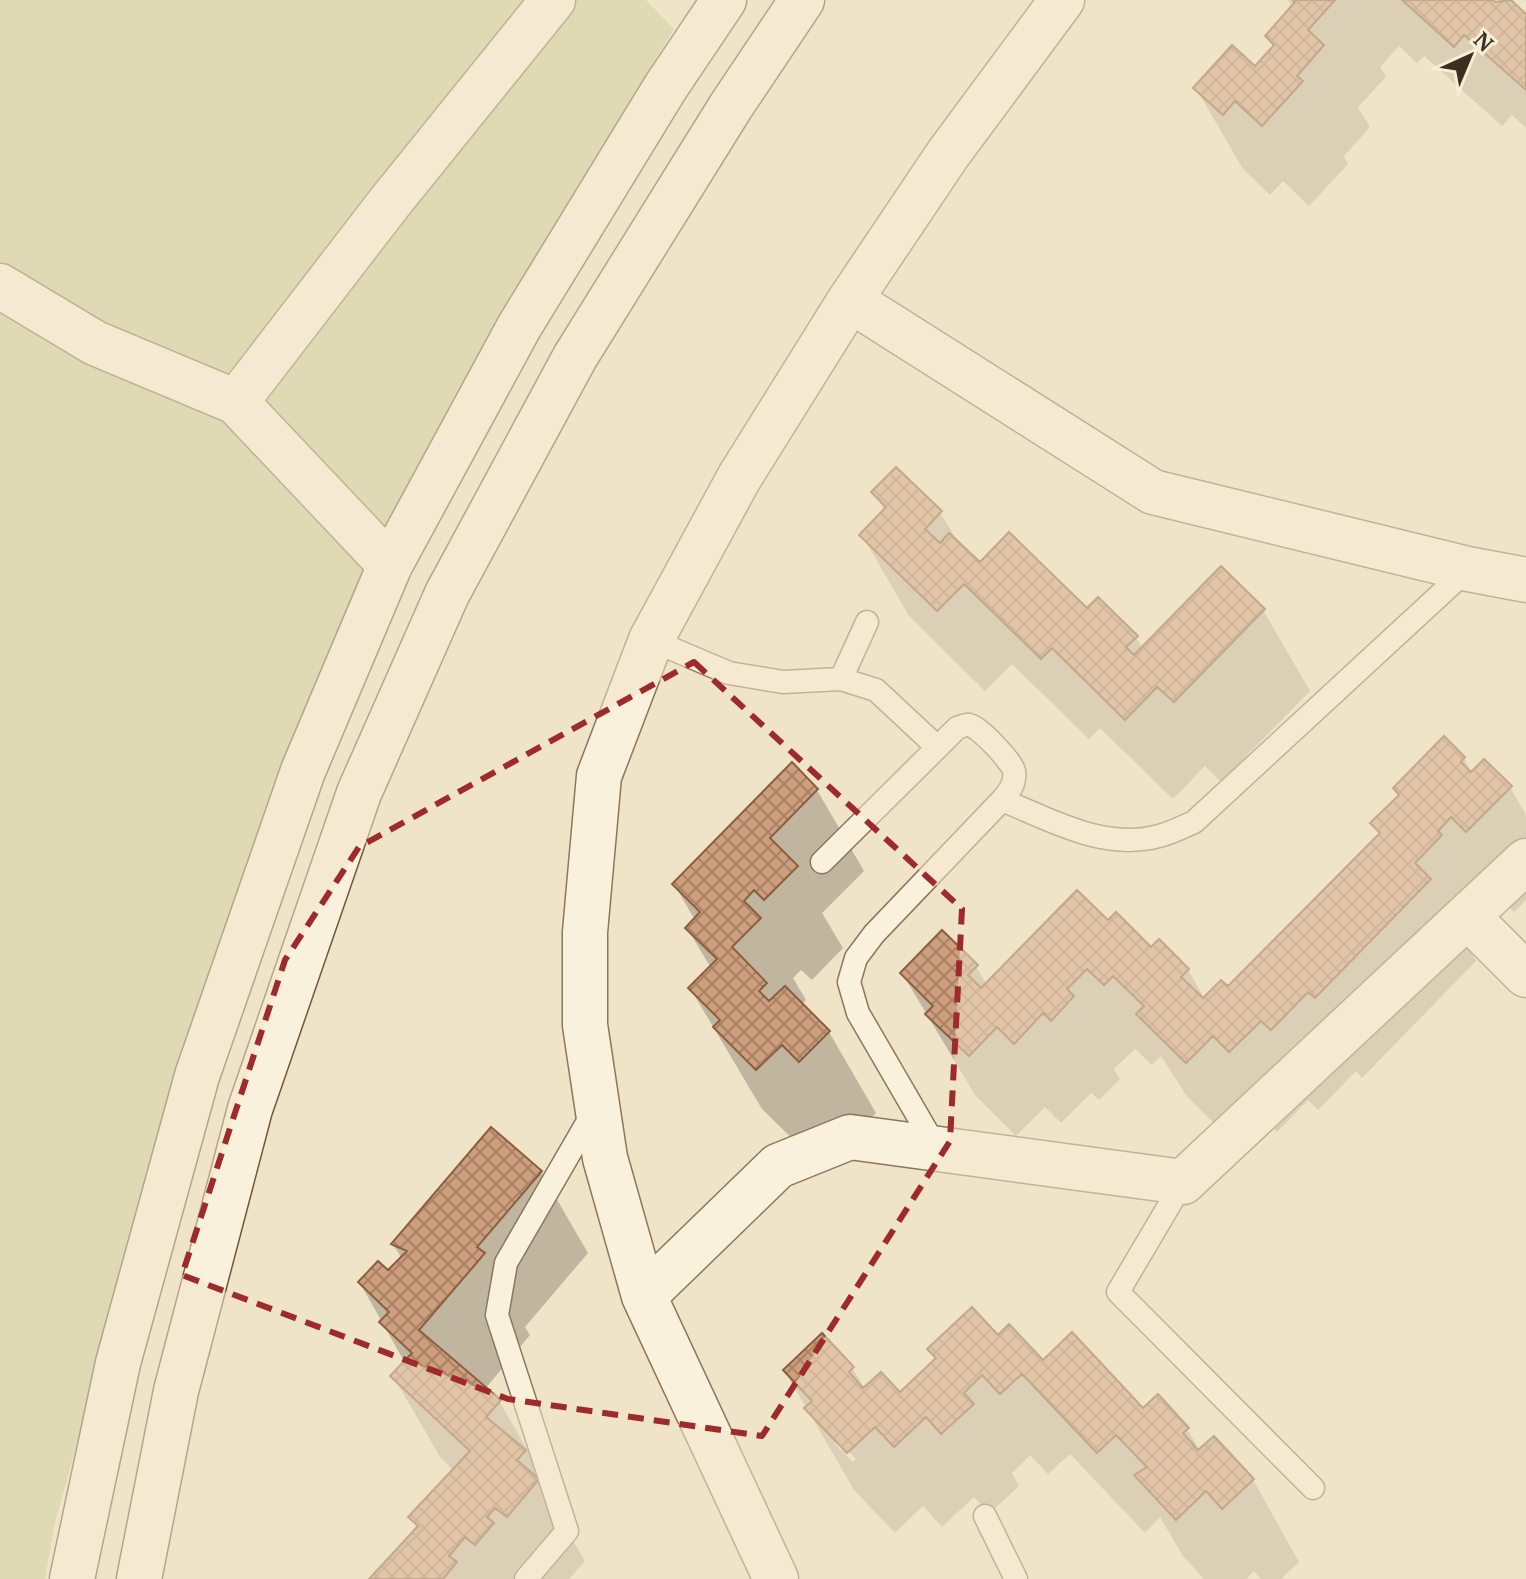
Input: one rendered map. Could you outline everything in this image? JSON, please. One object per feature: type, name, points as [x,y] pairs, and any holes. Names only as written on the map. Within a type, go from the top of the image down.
[{"type":"street","points":[[236,402],[390,202],[553,0]]},
{"type":"street","points":[[72,1579],[118,1363],[197,1076],[303,771],[390,565],[519,327],[665,88],[724,0]]},
{"type":"street","points":[[139,1579],[176,1391],[250,1109],[359,793],[447,594],[575,357],[731,106],[802,0]]},
{"type":"street","points":[[776,1579],[644,1296],[605,1158],[585,1025],[585,932],[599,776],[651,640],[739,478],[850,300],[948,154],[1062,0]]},
{"type":"street","points":[[0,286],[95,343],[236,402],[390,565]]},
{"type":"street","points":[[850,300],[1153,492],[1468,569],[1526,580]]},
{"type":"street","points":[[644,1296],[778,1166],[850,1137],[1183,1182],[1526,861]]},
{"type":"street","points":[[1467,916],[1526,975]]},
{"type":"lane","points":[[1002,800],[1087,835],[1125,841],[1159,836],[1194,822],[1468,569]]},
{"type":"lane","points":[[841,679],[867,622]]},
{"type":"lane","points":[[651,640],[729,673],[783,682],[841,679],[876,690],[936,746]]},
{"type":"lane","points":[[822,862],[957,728],[970,725],[979,730],[1014,771],[1012,788],[1002,800],[874,934],[856,958],[849,982],[858,1013],[937,1149]]},
{"type":"lane","points":[[526,1579],[567,1531],[497,1315],[506,1263],[597,1106]]},
{"type":"lane","points":[[1183,1182],[1118,1292],[1313,1488]]},
{"type":"lane","points":[[985,1516],[1016,1579]]},
{"type":"highlighted area","points":[[694,662],[962,909],[950,1141],[762,1436],[508,1399],[182,1275],[285,960],[359,847]]},
{"type":"green space","points":[[0,0],[646,0],[674,29],[509,302],[143,1203],[55,1523],[45,1579],[0,1579]]},
{"type":"building","points":[[1293,0],[1335,0],[1308,30],[1324,45],[1297,76],[1303,81],[1262,126],[1235,101],[1223,115],[1193,88],[1232,45],[1255,66],[1274,45],[1265,36],[1295,2]]},
{"type":"building","points":[[1402,0],[1511,0],[1526,14],[1526,90],[1464,35],[1454,47]]},
{"type":"building","points":[[896,467],[942,511],[925,529],[940,543],[949,533],[980,562],[1009,532],[1087,608],[1098,597],[1138,636],[1126,647],[1134,655],[1221,566],[1265,609],[1174,702],[1157,687],[1125,720],[1052,648],[1041,659],[964,584],[937,611],[859,535],[886,507],[871,492]]},
{"type":"building","points":[[1444,736],[1465,757],[1461,762],[1471,772],[1484,759],[1512,786],[1466,832],[1451,817],[1438,831],[1442,835],[1415,863],[1431,879],[1315,998],[1308,992],[1271,1030],[1261,1021],[1229,1052],[1213,1036],[1186,1063],[1136,1014],[1144,1006],[1113,976],[1104,985],[1087,969],[1067,989],[1074,996],[1051,1021],[1043,1013],[1014,1044],[997,1027],[969,1056],[925,1014],[933,1006],[900,973],[942,930],[978,965],[968,975],[981,988],[1077,890],[1108,920],[1116,912],[1151,947],[1159,939],[1189,969],[1181,977],[1203,998],[1221,980],[1228,986],[1380,833],[1370,823],[1399,795],[1393,788]]},
{"type":"building","points":[[792,762],[818,789],[770,838],[798,866],[764,900],[754,890],[744,901],[761,918],[732,947],[767,983],[759,991],[769,1001],[785,986],[830,1031],[799,1062],[782,1045],[756,1070],[713,1027],[720,1020],[688,988],[717,959],[685,928],[700,912],[672,884]]},
{"type":"building","points":[[491,1127],[542,1171],[477,1247],[485,1253],[419,1330],[501,1400],[486,1417],[526,1450],[517,1460],[539,1479],[507,1517],[495,1508],[487,1517],[494,1523],[475,1545],[465,1537],[449,1556],[457,1562],[443,1579],[369,1579],[418,1526],[408,1517],[470,1451],[390,1376],[412,1353],[379,1322],[389,1312],[358,1282],[378,1261],[388,1270],[407,1251],[391,1244]]},
{"type":"building","points":[[972,1307],[998,1335],[1009,1324],[1043,1360],[1072,1332],[1143,1408],[1158,1394],[1189,1428],[1183,1433],[1198,1450],[1214,1436],[1254,1479],[1222,1509],[1206,1491],[1176,1520],[1134,1475],[1147,1467],[1116,1435],[1097,1453],[1022,1374],[1000,1394],[982,1375],[964,1393],[974,1404],[941,1434],[926,1417],[894,1447],[875,1427],[847,1453],[804,1408],[812,1401],[783,1370],[822,1333],[854,1367],[849,1372],[863,1388],[881,1372],[900,1392],[936,1358],[927,1349]]}]
